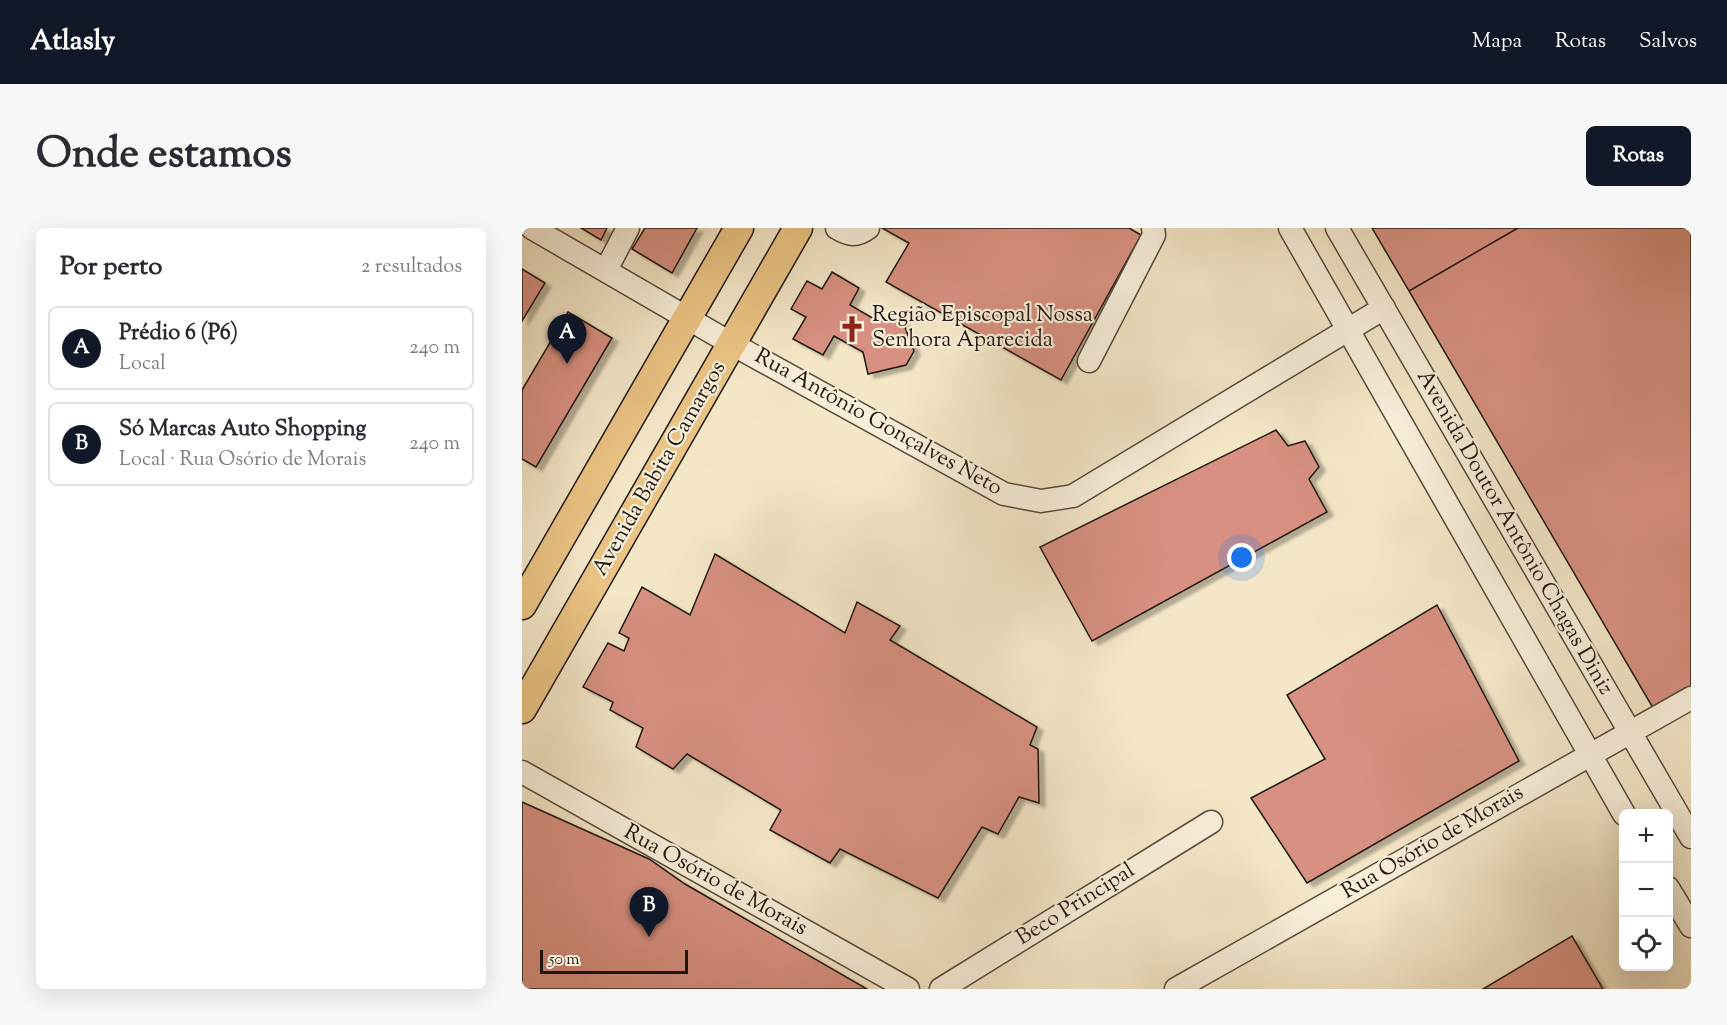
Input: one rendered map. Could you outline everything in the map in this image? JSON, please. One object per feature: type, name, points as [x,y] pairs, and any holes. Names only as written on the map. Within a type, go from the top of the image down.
[{"type":"main road","points":[[522,605],[739,228]]},
{"type":"main road","name":"Avenida Babita Camargos","points":[[522,709],[798,228]]},
{"type":"street","name":"Rua Antônio Gonçalves Neto","points":[[532,228],[732,344],[1004,494],[1041,501],[1073,496],[1384,308]]},
{"type":"street","points":[[606,270],[628,228]]},
{"type":"street","points":[[837,228],[848,235],[859,234],[868,228]]},
{"type":"street","points":[[1089,361],[1154,235],[1153,228]]},
{"type":"street","name":"Avenida Doutor Antônio Chagas Diniz","points":[[1290,228],[1350,328],[1622,809]]},
{"type":"street","name":"Avenida Doutor Antônio Chagas Diniz","points":[[1337,228],[1691,837]]},
{"type":"street","name":"Rua Osório de Morais","points":[[1176,989],[1691,698]]},
{"type":"street","name":"Rua Osório de Morais","points":[[522,772],[908,989]]},
{"type":"street","name":"Beco Principal","points":[[941,989],[1211,822]]},
{"type":"street","points":[[1673,896],[1691,926]]},
{"type":"building","points":[[581,228],[607,228],[601,240]]},
{"type":"building","points":[[645,228],[697,228],[672,273],[632,249]]},
{"type":"building","points":[[882,228],[1129,228],[1141,235],[1061,380],[886,282],[909,243]]},
{"type":"building","points":[[1372,228],[1518,228],[1409,291]]},
{"type":"building","points":[[1518,228],[1691,228],[1691,687],[1653,708],[1409,291]]},
{"type":"building","points":[[522,269],[545,283],[522,321]]},
{"type":"building","name":"Região Episcopal Nossa Senhora Aparecida","points":[[832,272],[859,288],[850,305],[879,322],[900,314],[914,351],[906,365],[868,374],[863,352],[834,336],[823,355],[793,339],[806,317],[791,309],[807,281],[822,289]]},
{"type":"building","points":[[568,312],[612,338],[536,467],[522,459],[522,390]]},
{"type":"building","points":[[1276,430],[1288,446],[1305,441],[1319,467],[1309,479],[1327,512],[1092,641],[1040,547]]},
{"type":"building","points":[[715,554],[845,633],[857,602],[900,626],[890,640],[1037,727],[1030,745],[1038,749],[1039,803],[1019,797],[998,834],[982,827],[938,898],[840,849],[830,863],[770,830],[781,810],[687,754],[673,769],[636,747],[643,728],[610,710],[613,702],[583,687],[608,643],[624,651],[629,638],[619,633],[642,587],[690,615]]},
{"type":"building","points":[[1437,605],[1519,761],[1307,883],[1251,798],[1325,759],[1287,695]]},
{"type":"building","points":[[522,802],[649,859],[685,884],[867,989],[522,989]]},
{"type":"building","points":[[1572,936],[1603,989],[1483,989]]},
{"type":"place","name":"Região Episcopal Nossa Senhora Aparecida","points":[[852,329]]},
{"type":"place","name":"Prédio 6 (P6)","points":[[567,364]]},
{"type":"place","name":"Só Marcas Auto Shopping","points":[[649,937]]}]
